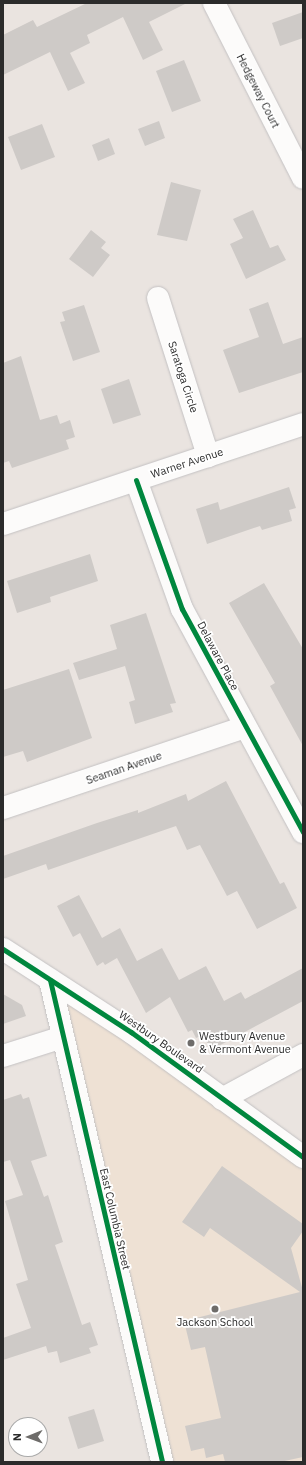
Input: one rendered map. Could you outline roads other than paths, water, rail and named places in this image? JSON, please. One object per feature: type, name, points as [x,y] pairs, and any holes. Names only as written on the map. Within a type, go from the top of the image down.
[{"type":"street","name":"Hedgeway Court","points":[[214,3],[303,178]]},
{"type":"street","name":"Saratoga Circle","points":[[158,298],[208,456]]},
{"type":"street","name":"Warner Avenue","points":[[3,524],[303,424]]},
{"type":"street","name":"Delaware Place","points":[[136,480],[182,609],[245,728],[303,832]]},
{"type":"street","name":"Seaman Avenue","points":[[3,808],[245,728]]},
{"type":"street","name":"Westbury Boulevard","points":[[3,950],[131,1032],[303,1157]]},
{"type":"street","name":"East Columbia Street","points":[[50,980],[162,1462]]},
{"type":"street","points":[[3,1056],[63,1037]]},
{"type":"street","points":[[222,1099],[303,1055]]},
{"type":"place","name":"Westbury Avenue & Vermont Avenue","points":[[191,1043]]},
{"type":"place","name":"Jackson School","points":[[215,1309]]}]
